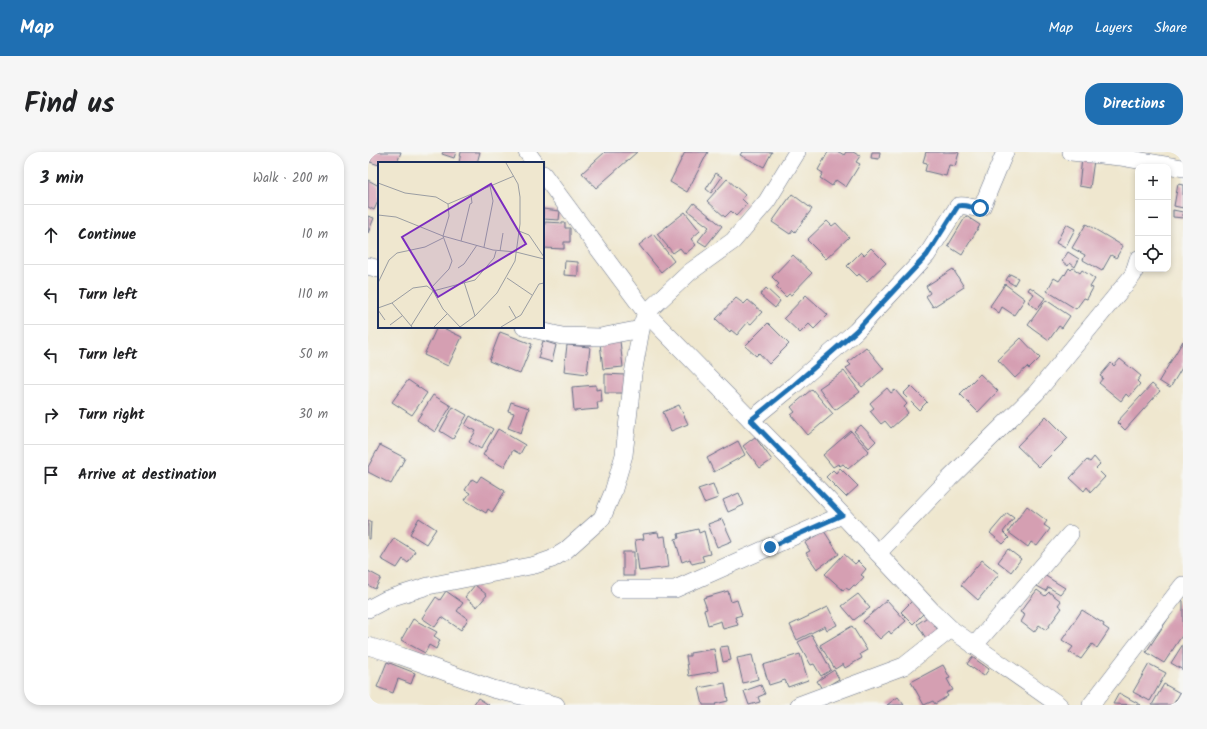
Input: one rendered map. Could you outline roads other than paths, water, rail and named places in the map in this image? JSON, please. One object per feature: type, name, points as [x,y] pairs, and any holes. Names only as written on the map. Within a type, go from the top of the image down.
[{"type":"street","points":[[527,152],[534,162]]},
{"type":"street","points":[[368,609],[387,599],[428,586],[535,565],[565,551],[602,518],[613,492],[624,455],[633,374],[641,329],[646,313],[690,272],[733,241],[767,201],[797,152]]},
{"type":"street","points":[[751,420],[856,331],[927,255],[958,206],[963,204],[977,208],[982,207],[1006,152]]},
{"type":"street","points":[[1071,152],[1120,157],[1174,169]]},
{"type":"street","points":[[544,175],[646,313],[751,420],[932,611],[951,629],[1059,705]]},
{"type":"street","points":[[368,266],[378,269]]},
{"type":"street","points":[[878,553],[949,479],[1036,393],[1132,275],[1135,267]]},
{"type":"street","points":[[528,328],[562,336],[600,337],[641,329]]},
{"type":"street","points":[[619,589],[675,589],[842,515]]},
{"type":"street","points":[[974,646],[1070,534]]},
{"type":"street","points":[[1091,705],[1183,585]]},
{"type":"street","points":[[799,705],[904,666],[951,629]]},
{"type":"street","points":[[368,646],[401,656],[493,689],[556,705]]}]
